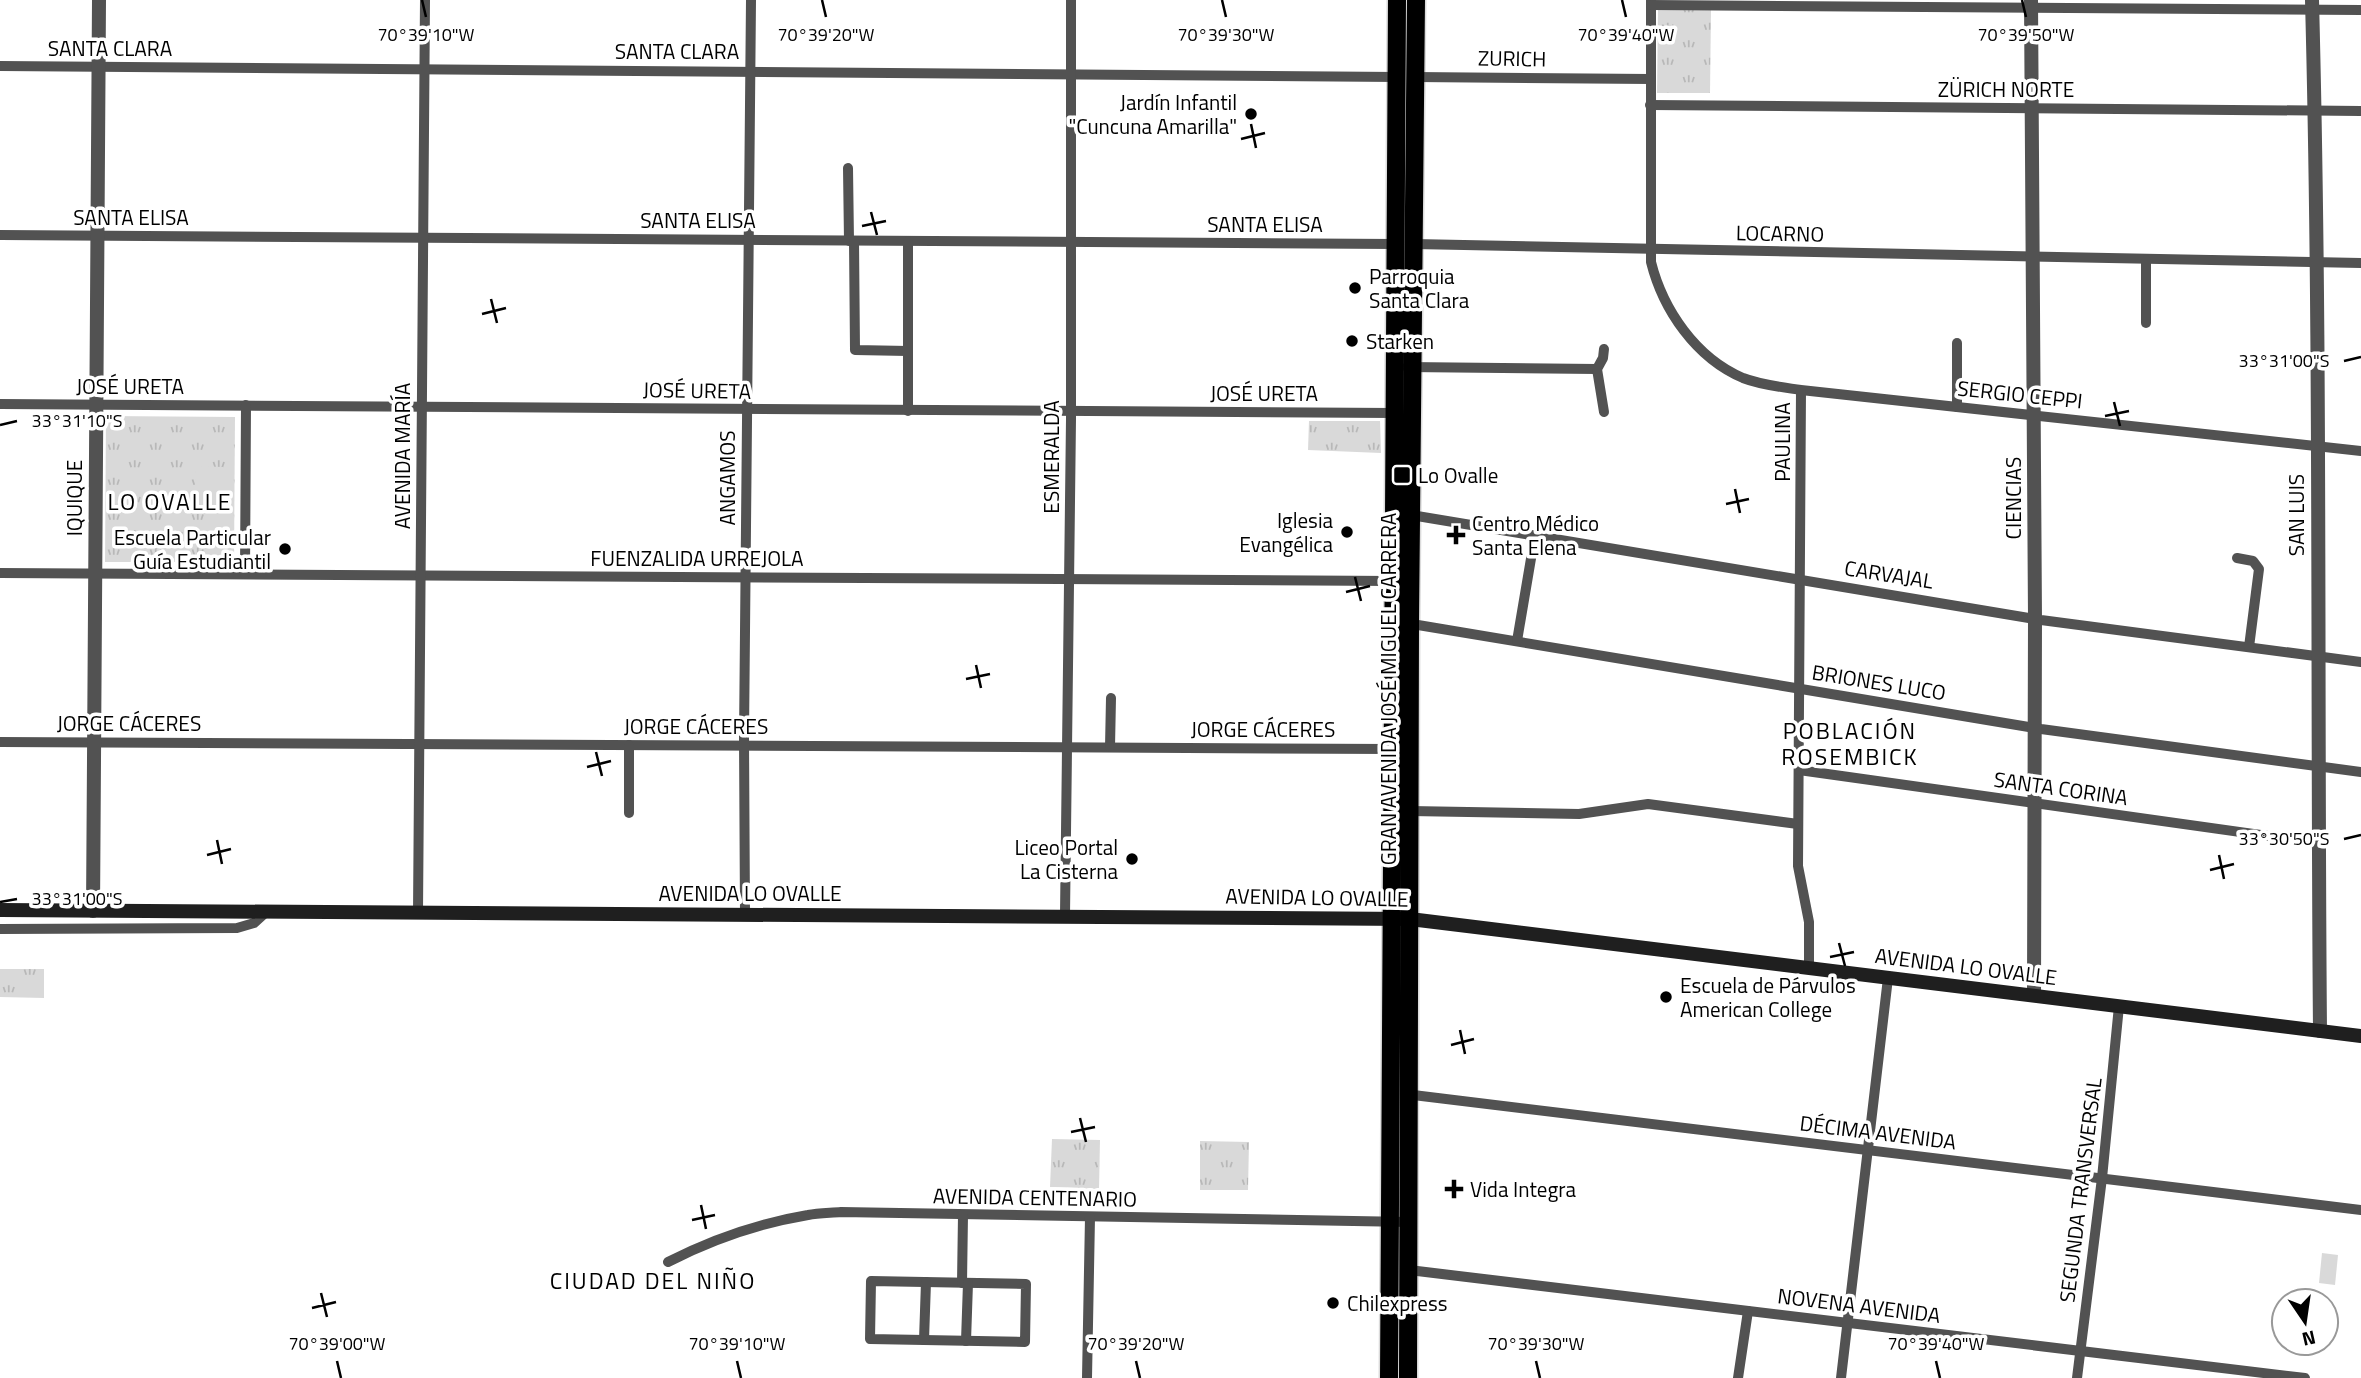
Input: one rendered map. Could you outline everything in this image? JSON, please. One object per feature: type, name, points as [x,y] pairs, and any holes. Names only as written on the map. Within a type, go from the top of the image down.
[{"type":"main road","name":"GRAN AVENIDA JOSÉ MIGUEL CARRERA","points":[[1397,0],[1393,582],[1401,624],[1410,766],[1409,1378]]},
{"type":"main road","name":"GRAN AVENIDA JOSÉ MIGUEL CARRERA","points":[[1390,1378],[1392,748],[1411,515],[1416,0]]},
{"type":"main road","points":[[1395,244],[1415,237]]},
{"type":"main road","points":[[1392,748],[1405,756],[1410,766]]},
{"type":"main road","name":"AVENIDA LO OVALLE","points":[[0,910],[1410,919],[2361,1036]]},
{"type":"street","name":"IQUIQUE","points":[[93,911],[99,0]]},
{"type":"street","name":"AVENIDA MARÍA","points":[[418,913],[425,0]]},
{"type":"street","name":"ANGAMOS","points":[[745,915],[744,746],[751,0]]},
{"type":"street","name":"ESMERALDA","points":[[1065,915],[1071,412],[1071,0]]},
{"type":"street","points":[[1651,2],[2312,5],[2361,10]]},
{"type":"street","name":"PAULINA","points":[[1651,2],[1650,250],[1654,275],[1661,294],[1683,329],[1702,350],[1727,370],[1744,378],[1801,390],[1798,866],[1809,922],[1809,968]]},
{"type":"street","name":"CIENCIAS","points":[[2031,4],[2036,804],[2034,995]]},
{"type":"street","name":"SAN LUIS","points":[[2312,5],[2318,263],[2320,1031]]},
{"type":"street","name":"SANTA CLARA","points":[[0,66],[1396,77]]},
{"type":"street","name":"ZURICH","points":[[1415,77],[1651,79]]},
{"type":"street","name":"ZÜRICH NORTE","points":[[1650,105],[2361,110]]},
{"type":"street","points":[[848,168],[855,350],[908,351]]},
{"type":"street","name":"SANTA ELISA","points":[[0,235],[1395,244]]},
{"type":"street","name":"LOCARNO","points":[[1415,237],[1650,250],[2361,263]]},
{"type":"street","points":[[908,241],[908,411]]},
{"type":"street","points":[[2146,260],[2146,323]]},
{"type":"street","points":[[1957,343],[1957,407]]},
{"type":"street","points":[[1604,349],[1597,369],[1604,412]]},
{"type":"street","points":[[1394,367],[1597,369]]},
{"type":"street","name":"SERGIO CEPPI","points":[[1801,390],[2361,451]]},
{"type":"street","name":"JOSÉ URETA","points":[[0,404],[1394,413]]},
{"type":"street","points":[[245,574],[246,405]]},
{"type":"street","name":"CARVAJAL","points":[[1411,515],[2035,619],[2361,662]]},
{"type":"street","points":[[1517,641],[1535,535]]},
{"type":"street","points":[[2237,558],[2253,561],[2259,569],[2249,647]]},
{"type":"street","name":"FUENZALIDA URREJOLA","points":[[0,573],[1393,582]]},
{"type":"street","name":"BRIONES LUCO","points":[[1401,624],[2035,727],[2361,772]]},
{"type":"street","points":[[1110,747],[1111,698]]},
{"type":"street","name":"JORGE CÁCERES","points":[[0,741],[1392,748]]},
{"type":"street","points":[[629,745],[629,813]]},
{"type":"street","name":"SANTA CORINA","points":[[1799,770],[2318,843]]},
{"type":"street","points":[[1410,811],[1579,814],[1648,804],[1798,824]]},
{"type":"street","name":"AVENIDA LO OVALLE","points":[[0,929],[237,928],[254,923],[265,913]]},
{"type":"street","points":[[1841,1378],[1888,978]]},
{"type":"street","name":"SEGUNDA TRANSVERSAL","points":[[2077,1378],[2102,1178],[2119,1006]]},
{"type":"street","name":"DÉCIMA AVENIDA","points":[[1391,1093],[2361,1210]]},
{"type":"street","name":"AVENIDA CENTENARIO","points":[[668,1262],[723,1238],[810,1214],[841,1212],[1409,1222]]},
{"type":"street","points":[[963,1215],[966,1341]]},
{"type":"street","points":[[1087,1378],[1090,1217]]},
{"type":"street","name":"NOVENA AVENIDA","points":[[1409,1270],[2305,1378]]},
{"type":"street","points":[[872,1282],[965,1283],[1026,1284],[1025,1342],[870,1339],[872,1282]]},
{"type":"street","points":[[924,1340],[926,1282]]},
{"type":"street","points":[[1738,1378],[1748,1311]]},
{"type":"green space","points":[[1658,10],[1711,10],[1710,93],[1657,93]]},
{"type":"green space","points":[[106,416],[235,417],[234,562],[105,562]]},
{"type":"green space","points":[[1309,421],[1380,421],[1381,453],[1308,450]]},
{"type":"green space","points":[[196,466],[223,467],[223,514],[195,514]]},
{"type":"green space","points":[[0,969],[44,969],[44,998],[0,997]]},
{"type":"green space","points":[[1052,1139],[1100,1140],[1099,1189],[1050,1187]]},
{"type":"green space","points":[[1200,1141],[1249,1142],[1248,1190],[1200,1190]]},
{"type":"green space","points":[[2322,1253],[2338,1255],[2335,1285],[2319,1283]]},
{"type":"place","name":"Jardín Infantil \"Cuncuna Amarilla\"","points":[[1251,114]]},
{"type":"place","name":"Parroquia Santa Clara","points":[[1355,288]]},
{"type":"place","name":"Starken","points":[[1352,341]]},
{"type":"place","name":"Lo Ovalle","points":[[1402,475]]},
{"type":"place","name":"Iglesia Evangélica","points":[[1347,532]]},
{"type":"place","name":"Centro Médico Santa Elena","points":[[1456,535]]},
{"type":"place","name":"Escuela Particular Guía Estudiantil","points":[[285,549]]},
{"type":"place","name":"Liceo Portal La Cisterna","points":[[1132,859]]},
{"type":"place","name":"Escuela de Párvulos American College","points":[[1666,997]]},
{"type":"place","name":"Vida Integra","points":[[1454,1189]]},
{"type":"place","name":"Chilexpress","points":[[1333,1303]]},
{"type":"district","name":"LO OVALLE","points":[[170,501]]},
{"type":"district","name":"POBLACIÓN ROSEMBICK","points":[[1850,743]]},
{"type":"district","name":"CIUDAD DEL NIÑO","points":[[653,1280]]}]
